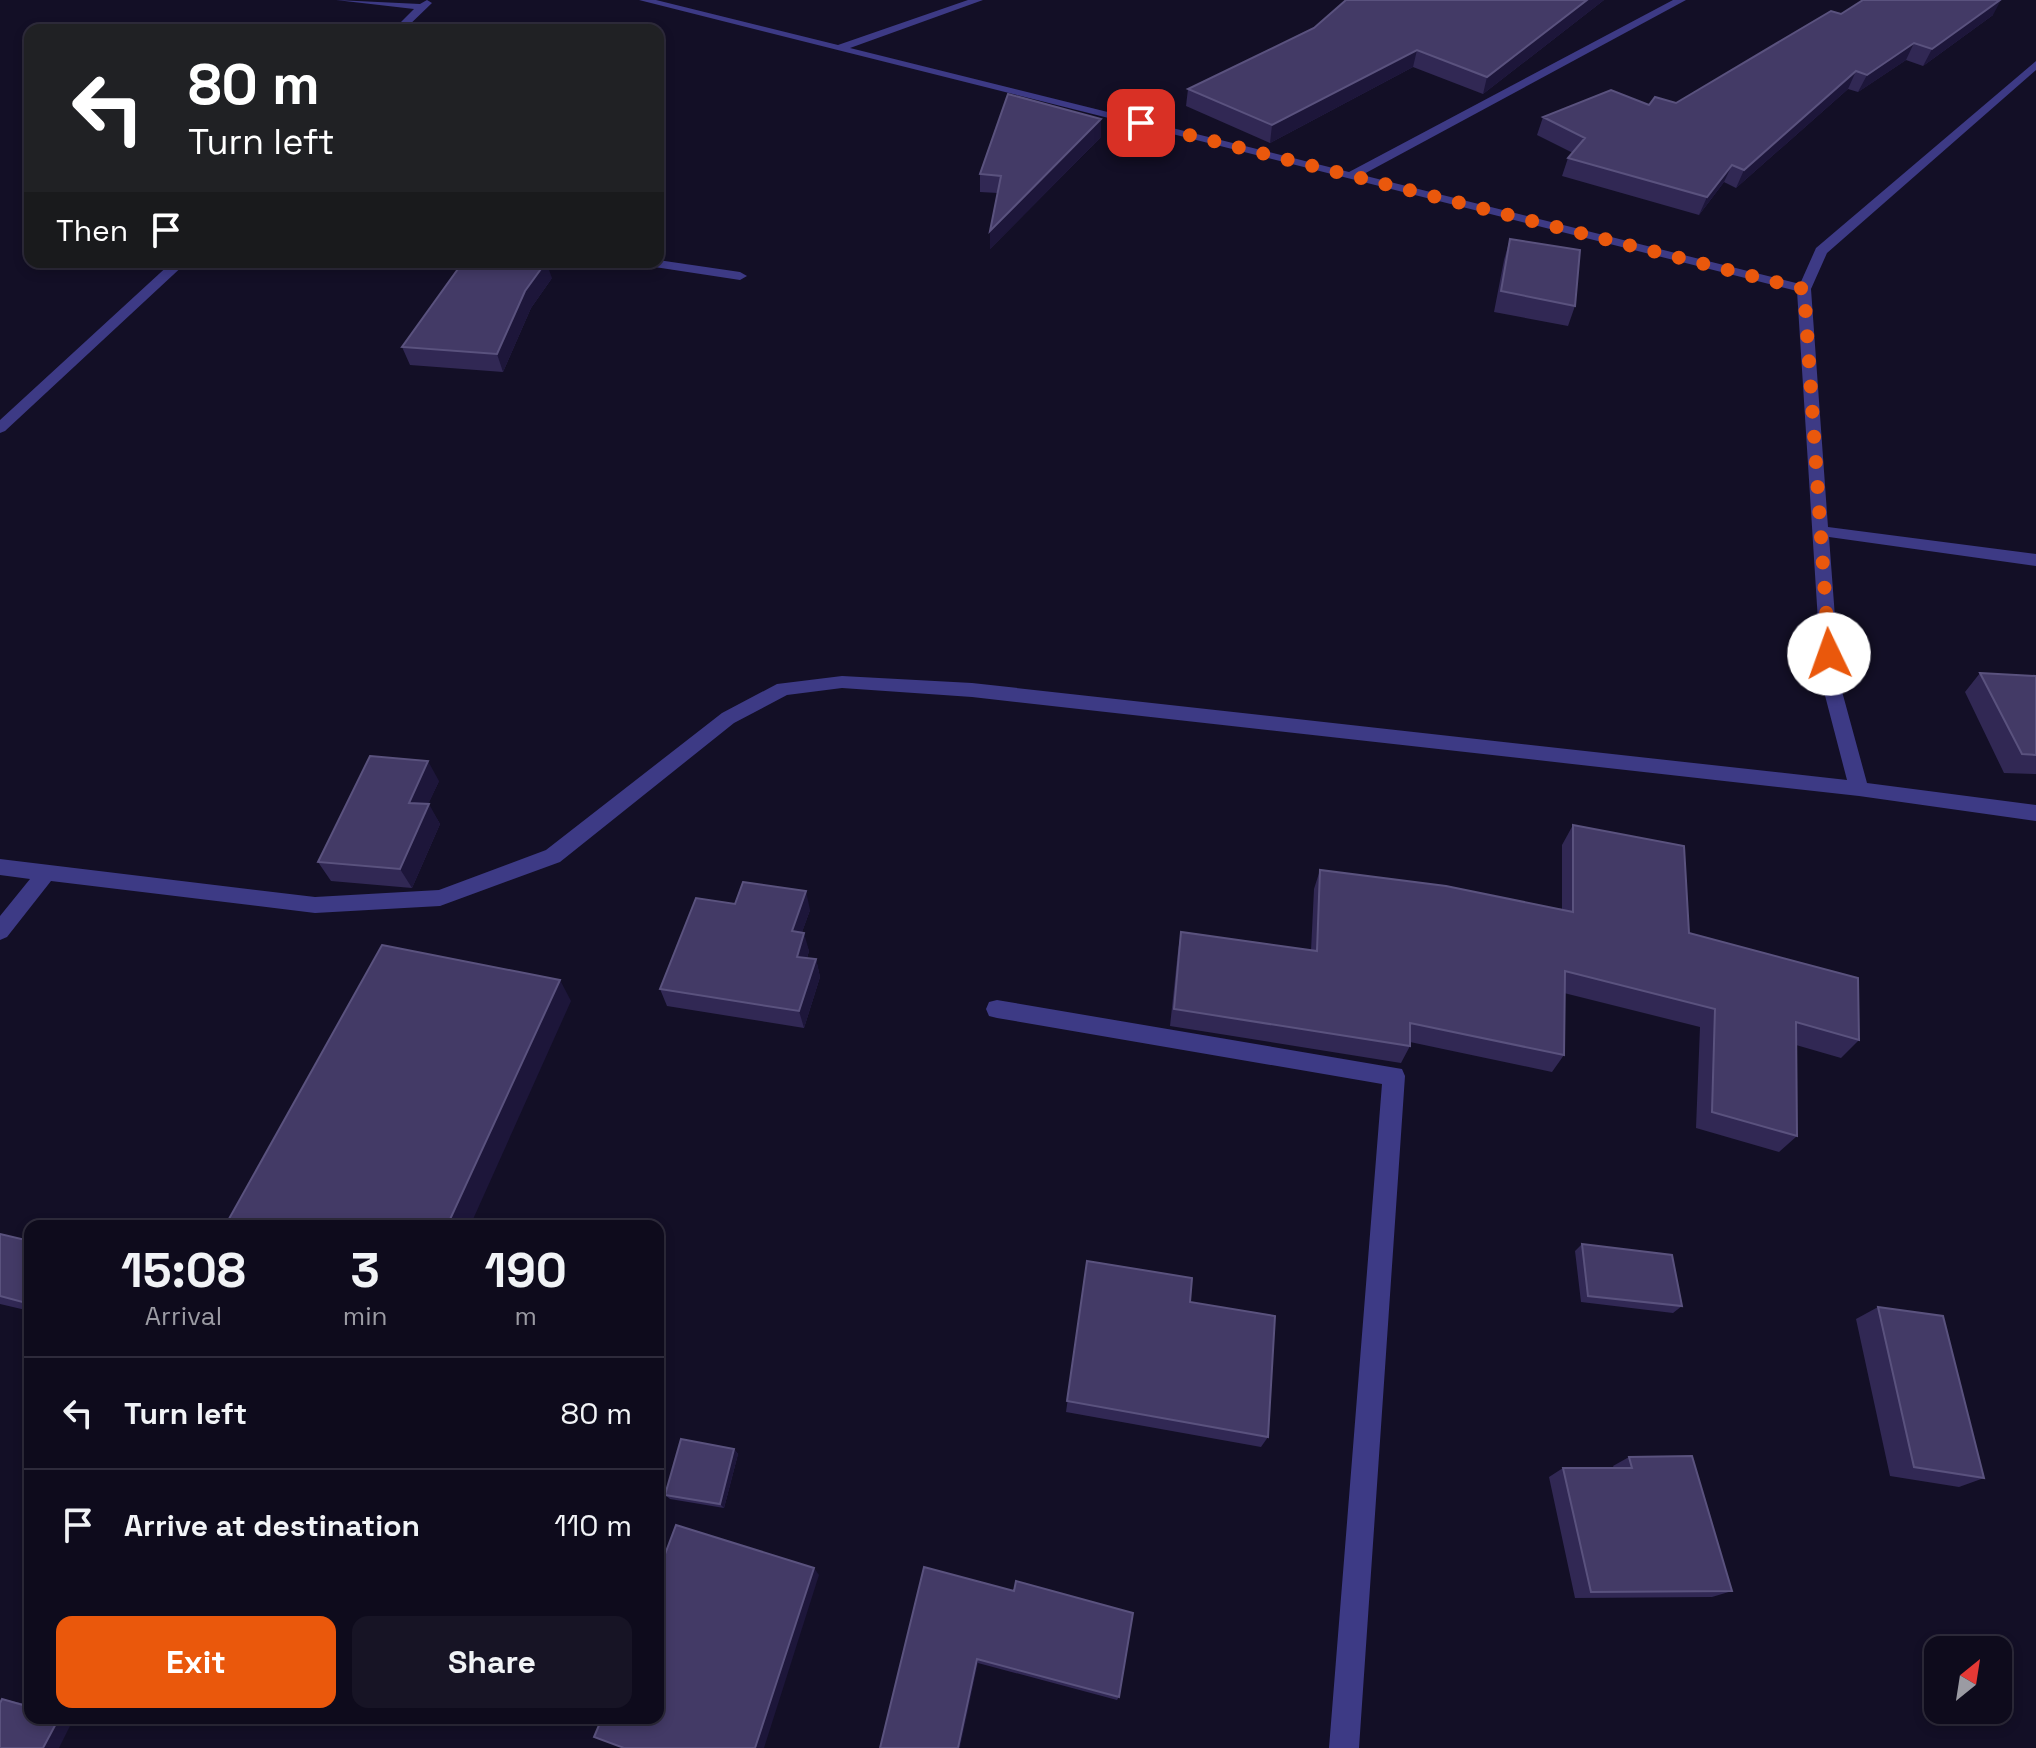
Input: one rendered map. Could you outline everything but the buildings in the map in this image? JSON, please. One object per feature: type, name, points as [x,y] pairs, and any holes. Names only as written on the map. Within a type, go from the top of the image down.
[{"type":"street","points":[[341,0],[426,4]]},
{"type":"street","points":[[644,0],[1804,289]]},
{"type":"street","points":[[840,48],[978,0]]},
{"type":"street","points":[[1351,176],[1681,0]]},
{"type":"street","points":[[404,24],[426,4]]},
{"type":"street","points":[[1859,789],[1831,684],[1804,289],[1821,251],[2036,64]]},
{"type":"street","points":[[664,264],[740,276]]},
{"type":"street","points":[[0,428],[173,268]]},
{"type":"street","points":[[1822,531],[2036,560]]},
{"type":"street","points":[[0,867],[315,905],[440,898],[553,856],[728,718],[783,689],[842,682],[972,690],[1859,789],[2036,813]]},
{"type":"street","points":[[0,931],[46,873]]},
{"type":"street","points":[[997,1009],[1394,1076],[1344,1748]]},
{"type":"route","points":[[1141,123],[1804,289],[1829,654]]}]
